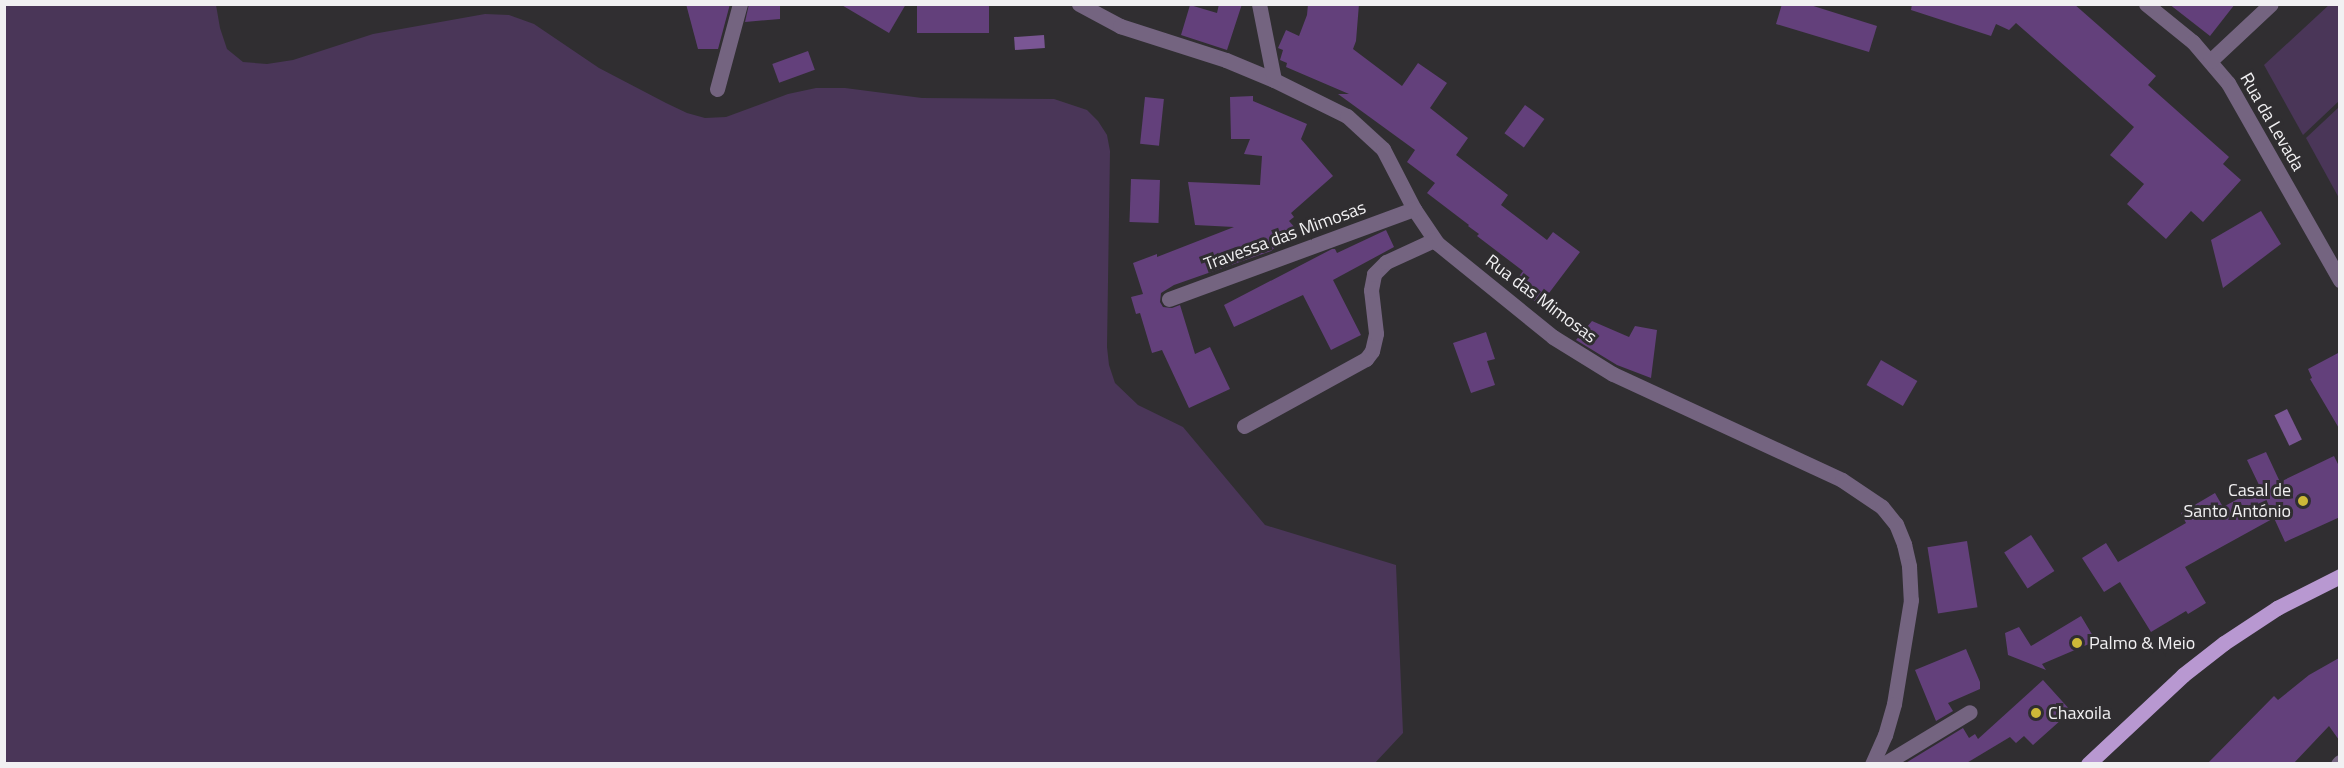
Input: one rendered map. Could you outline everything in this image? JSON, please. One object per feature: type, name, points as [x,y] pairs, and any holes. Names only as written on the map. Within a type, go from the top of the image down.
[{"type":"main road","points":[[2088,764],[2172,685],[2217,648],[2267,614],[2340,576]]},
{"type":"street","points":[[717,89],[740,4]]},
{"type":"street","name":"Rua das Mimosas","points":[[1079,4],[1120,27],[1226,60],[1333,107],[1361,127],[1386,155],[1414,209],[1434,240],[1535,324],[1592,362],[1842,480],[1873,499],[1890,515],[1901,534],[1907,555],[1911,600],[1894,704],[1886,735],[1872,764]]},
{"type":"street","points":[[1259,4],[1274,80]]},
{"type":"street","name":"Rua da Levada","points":[[2146,4],[2182,32],[2210,61],[2235,94],[2340,280]]},
{"type":"street","points":[[2210,61],[2271,4]]},
{"type":"street","name":"Travessa das Mimosas","points":[[1168,299],[1414,209]]},
{"type":"street","points":[[1244,426],[1366,359],[1372,351],[1376,333],[1371,290],[1374,274],[1390,259],[1434,240]]},
{"type":"street","points":[[1884,764],[1970,712]]},
{"type":"shaded area","points":[[2330,4],[2339,5],[2339,101],[2303,135],[2264,65]]},
{"type":"shaded area","points":[[4,5],[216,5],[227,49],[243,62],[267,64],[293,60],[373,34],[485,14],[509,15],[534,24],[599,68],[687,113],[705,118],[726,117],[788,94],[816,88],[845,88],[922,98],[1054,99],[1087,110],[1107,135],[1110,151],[1107,347],[1109,365],[1115,383],[1138,405],[1183,427],[1265,525],[1396,565],[1403,733],[1374,764],[5,763]]},
{"type":"shaded area","points":[[1044,35],[1045,48],[1015,50],[1014,37]]},
{"type":"shaded area","points":[[2339,107],[2339,198],[2306,138]]},
{"type":"shaded area","points":[[2287,409],[2302,440],[2289,446],[2274,415]]},
{"type":"building","points":[[686,4],[730,4],[718,49],[698,49]]},
{"type":"building","points":[[749,4],[780,4],[780,19],[745,22]]},
{"type":"building","points":[[840,4],[906,4],[889,33]]},
{"type":"building","points":[[917,4],[989,4],[989,33],[917,33]]},
{"type":"building","points":[[1219,4],[1242,4],[1227,50],[1181,35],[1190,5],[1217,13]]},
{"type":"building","points":[[1308,4],[1359,4],[1356,41],[1353,49],[1402,86],[1418,63],[1447,83],[1430,108],[1468,138],[1456,155],[1508,195],[1501,205],[1547,240],[1553,232],[1580,252],[1540,305],[1513,285],[1523,271],[1477,236],[1479,234],[1469,225],[1427,193],[1435,183],[1407,162],[1415,150],[1338,94],[1349,94],[1286,67],[1287,63],[1280,60],[1283,50],[1278,48],[1286,30],[1299,36],[1307,15]]},
{"type":"building","points":[[1782,4],[1807,4],[1877,26],[1869,52],[1776,24]]},
{"type":"building","points":[[1912,4],[2074,4],[2156,76],[2148,85],[2229,157],[2223,164],[2241,180],[2203,222],[2191,211],[2166,239],[2127,204],[2144,184],[2110,155],[2134,127],[2016,23],[2009,30],[1996,24],[1991,36],[1911,10]]},
{"type":"building","points":[[2169,4],[2235,4],[2210,36]]},
{"type":"building","points":[[808,51],[815,70],[779,83],[772,64]]},
{"type":"building","points":[[1253,96],[1253,101],[1307,124],[1301,139],[1333,176],[1291,213],[1294,217],[1289,221],[1296,229],[1271,251],[1174,285],[1161,293],[1160,302],[1163,307],[1172,308],[1180,305],[1195,354],[1210,347],[1230,389],[1189,408],[1162,350],[1152,353],[1140,313],[1136,314],[1131,297],[1143,294],[1133,263],[1157,254],[1157,257],[1234,227],[1195,225],[1188,182],[1260,185],[1262,156],[1244,154],[1250,139],[1231,139],[1230,97]]},
{"type":"building","points":[[1145,97],[1164,99],[1159,146],[1140,144]]},
{"type":"building","points":[[1525,105],[1544,119],[1524,147],[1504,133]]},
{"type":"building","points":[[1131,179],[1160,180],[1158,223],[1129,222]]},
{"type":"building","points":[[2261,211],[2281,244],[2223,288],[2211,240]]},
{"type":"building","points":[[1386,230],[1394,247],[1333,280],[1361,335],[1331,350],[1303,295],[1234,327],[1224,305],[1332,249],[1335,249],[1337,253]]},
{"type":"building","points":[[1592,321],[1629,337],[1635,326],[1657,330],[1651,378],[1617,365],[1576,340]]},
{"type":"building","points":[[1486,332],[1495,359],[1487,361],[1495,385],[1471,393],[1453,343]]},
{"type":"building","points":[[2340,352],[2340,430],[2310,379],[2312,378],[2308,369]]},
{"type":"building","points":[[1881,360],[1917,381],[1903,406],[1866,385]]},
{"type":"building","points":[[2266,452],[2280,482],[2334,456],[2340,468],[2340,517],[2285,542],[2274,518],[2185,567],[2206,603],[2188,614],[2186,611],[2151,632],[2120,582],[2104,592],[2082,558],[2106,543],[2118,562],[2186,523],[2181,513],[2215,493],[2223,507],[2260,487],[2247,460]]},
{"type":"building","points":[[2031,535],[2054,571],[2028,588],[2004,552]]},
{"type":"building","points":[[1967,541],[1977,607],[1938,613],[1927,547]]},
{"type":"building","points":[[2081,616],[2096,641],[2042,664],[2046,670],[2008,655],[2005,633],[2019,627],[2031,646]]},
{"type":"building","points":[[1966,649],[1980,682],[1980,689],[1948,703],[1953,711],[1936,721],[1915,670]]},
{"type":"building","points":[[2339,658],[2339,740],[2329,726],[2293,764],[2207,764],[2274,696],[2278,700],[2309,675]]},
{"type":"building","points":[[2043,680],[2071,711],[2033,745],[2024,736],[2016,743],[2010,737],[1965,764],[1904,764],[1963,728],[1969,738],[1975,734],[1978,739]]},
{"type":"place","name":"Casal de Santo António","points":[[2303,501]]},
{"type":"place","name":"Palmo & Meio","points":[[2077,643]]},
{"type":"place","name":"Chaxoila","points":[[2036,713]]}]
